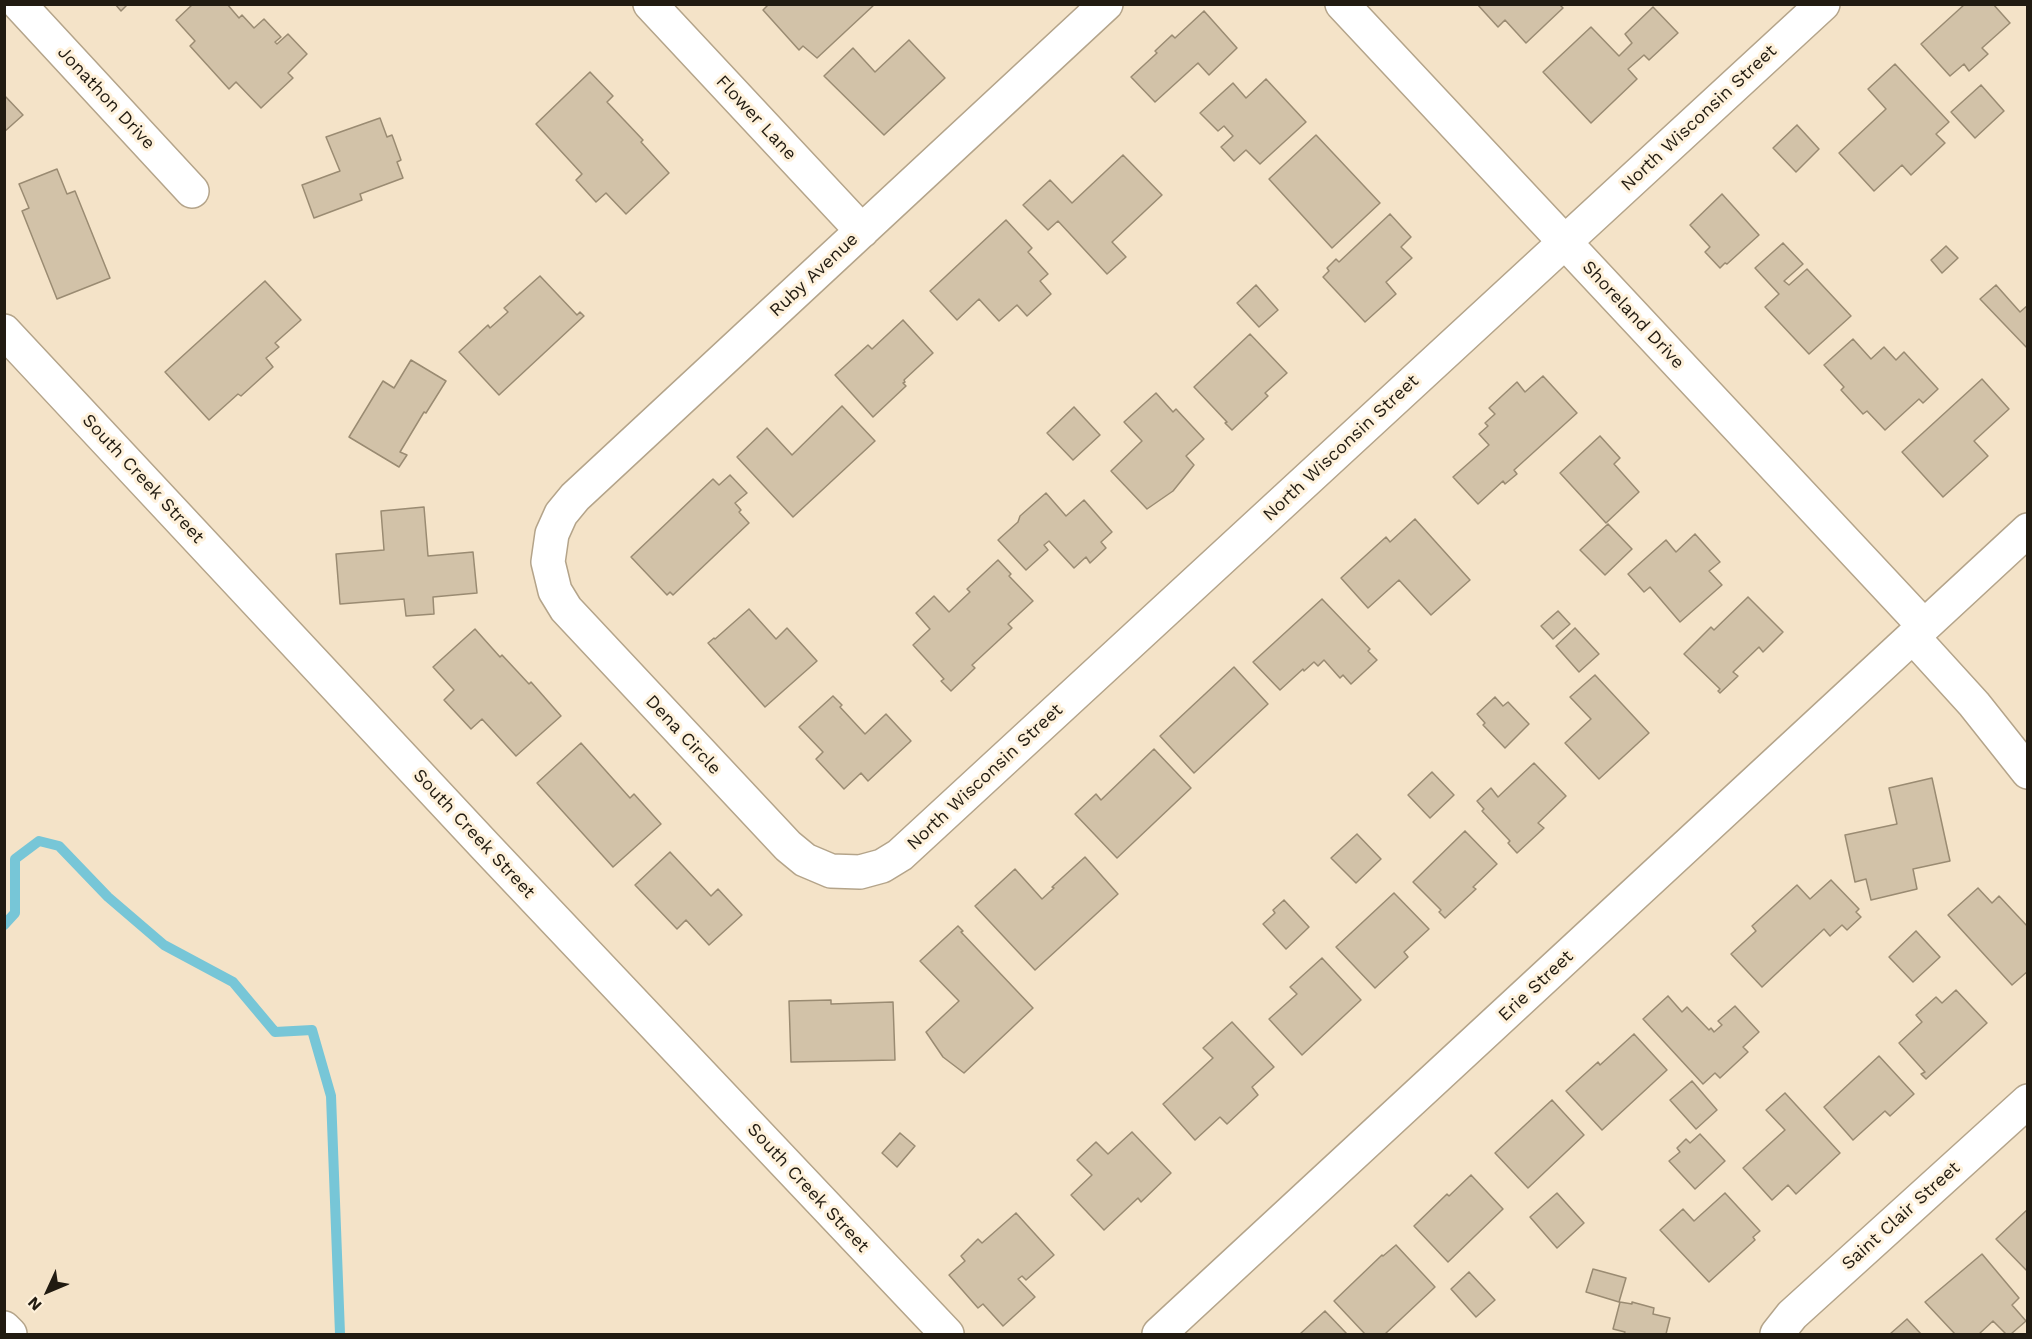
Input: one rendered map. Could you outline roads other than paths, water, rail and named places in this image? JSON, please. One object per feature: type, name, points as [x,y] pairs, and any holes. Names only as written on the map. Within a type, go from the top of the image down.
[{"type":"street","name":"Jonathon Drive","points":[[20,4],[192,191]]},
{"type":"street","name":"Flower Lane","points":[[650,4],[862,231]]},
{"type":"street","name":"Ruby Avenue","points":[[548,562],[552,534],[561,514],[575,497],[1106,4]]},
{"type":"street","name":"Shoreland Drive","points":[[1342,4],[1564,242],[1918,632],[2028,772]]},
{"type":"street","name":"North Wisconsin Street","points":[[851,872],[882,866],[900,855],[1823,4]]},
{"type":"street","name":"South Creek Street","points":[[4,331],[486,847],[947,1335]]},
{"type":"street","name":"Erie Street","points":[[1159,1335],[2028,530]]},
{"type":"street","name":"Dena Circle","points":[[548,562],[555,591],[566,609],[788,846],[805,860],[831,871],[851,872]]},
{"type":"street","name":"Saint Clair Street","points":[[1777,1335],[1792,1315],[2028,1101]]},
{"type":"street","points":[[4,1328],[10,1335]]},
{"type":"waterway","points":[[4,925],[15,913],[15,859],[39,841],[59,846],[108,897],[164,945],[233,982],[275,1032],[312,1030],[331,1096],[340,1334]]}]
